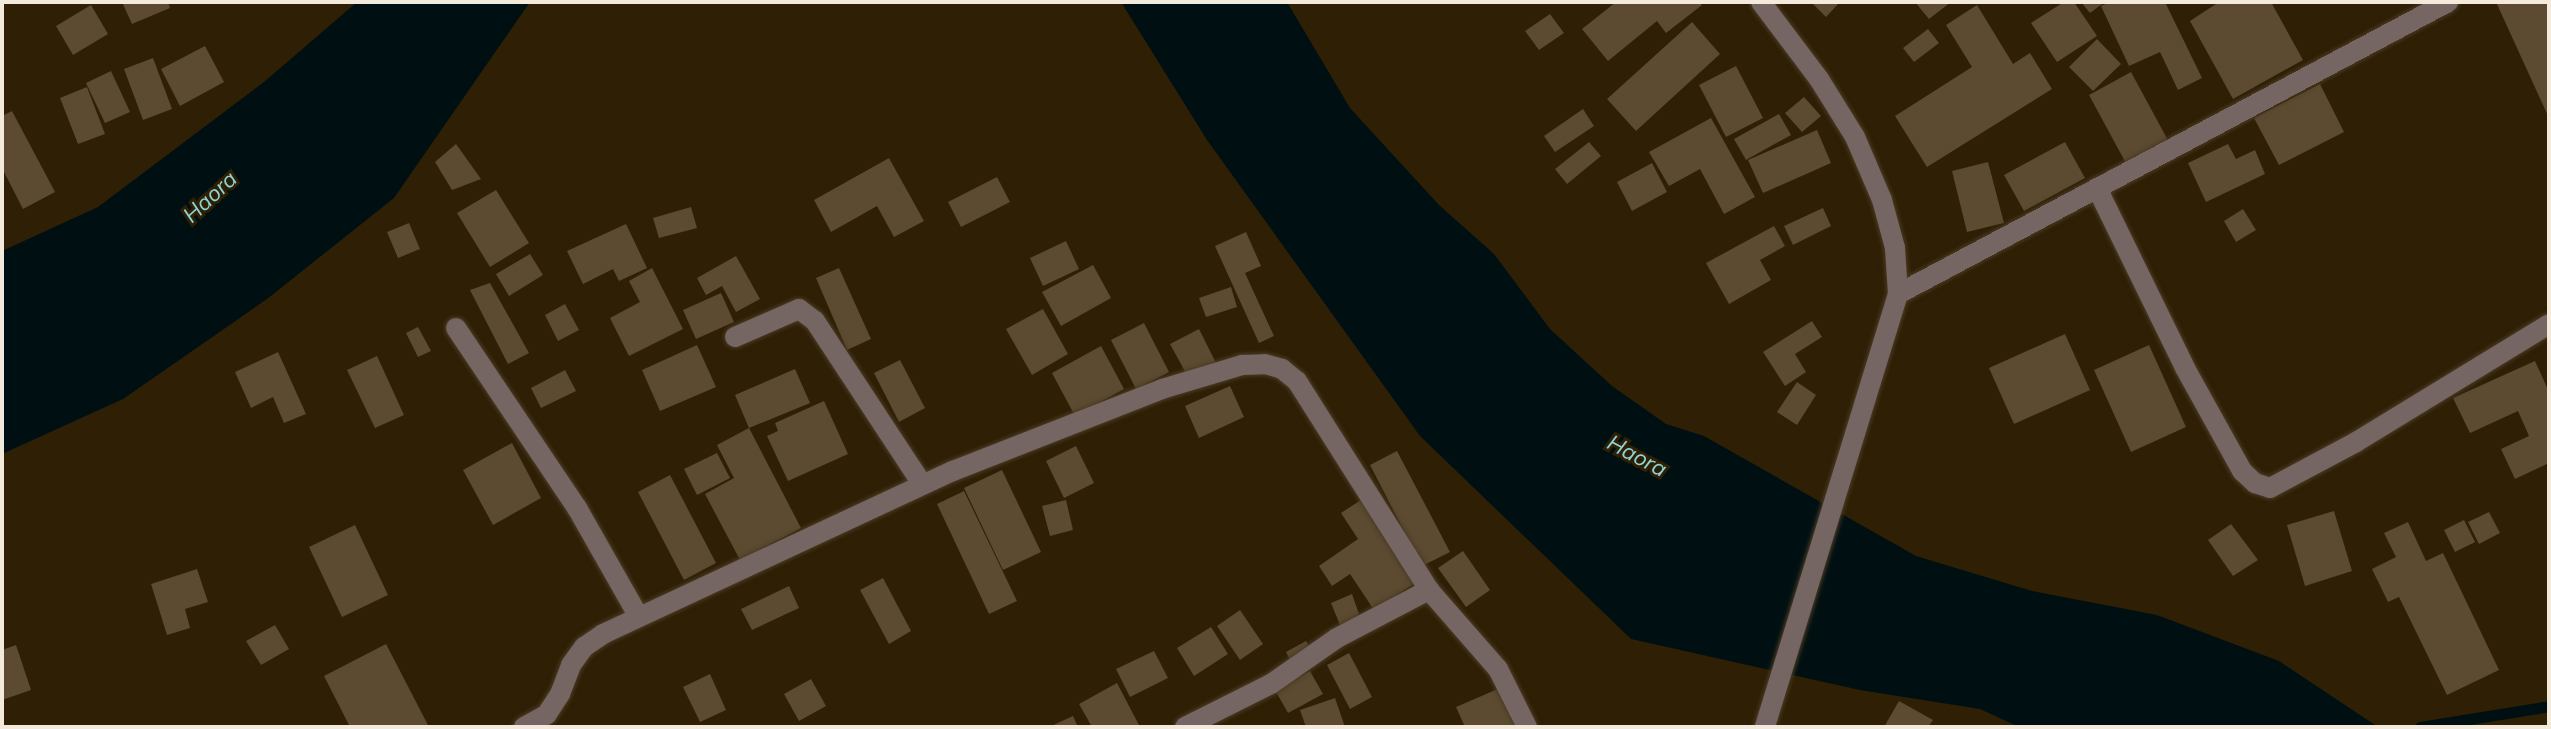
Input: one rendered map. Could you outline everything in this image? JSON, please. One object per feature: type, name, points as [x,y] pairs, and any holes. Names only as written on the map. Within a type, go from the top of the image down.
[{"type":"street","points":[[1761,2],[1819,79],[1855,137],[1882,200],[1895,248],[1898,294],[1765,727]]},
{"type":"street","points":[[1898,294],[2448,2]]},
{"type":"street","points":[[2097,188],[2185,368],[2242,471],[2255,483],[2270,488],[2343,449],[2549,324]]},
{"type":"street","points":[[735,337],[781,314],[799,309],[807,315],[837,352],[922,484]]},
{"type":"street","points":[[456,328],[577,508],[639,617]]},
{"type":"street","points":[[524,727],[547,714],[584,647],[639,617],[922,484],[1162,389],[1242,365],[1265,364],[1282,369],[1297,381],[1429,590],[1498,669],[1527,727]]},
{"type":"street","points":[[1185,727],[1271,684],[1337,638],[1429,590]]},
{"type":"water","name":"Haora","points":[[357,2],[530,2],[394,198],[267,299],[123,399],[2,454],[2,251],[98,207],[264,82]]},
{"type":"water","name":"Haora","points":[[1121,2],[1287,2],[1350,108],[1439,205],[1494,254],[1550,329],[1612,386],[1666,424],[1704,436],[1916,556],[2032,591],[2157,615],[2279,661],[2378,727],[2019,727],[1980,709],[1860,690],[1631,639],[1420,436],[1207,140]]},
{"type":"building","points":[[122,2],[168,2],[170,8],[132,24]]},
{"type":"building","points":[[1616,2],[1699,2],[1702,5],[1666,33],[1657,21],[1608,61],[1582,29]]},
{"type":"building","points":[[1811,2],[1840,2],[1826,17]]},
{"type":"building","points":[[1915,2],[1951,2],[1929,19]]},
{"type":"building","points":[[2064,2],[2074,2],[2097,36],[2057,62],[2031,23]]},
{"type":"building","points":[[2081,2],[2105,2],[2090,13]]},
{"type":"building","points":[[2110,2],[2165,2],[2202,78],[2178,90],[2160,52],[2129,66],[2101,6]]},
{"type":"building","points":[[2219,2],[2271,2],[2303,60],[2233,99],[2190,21]]},
{"type":"building","points":[[2496,2],[2549,2],[2549,118]]},
{"type":"building","points":[[91,5],[108,34],[73,55],[56,26]]},
{"type":"building","points":[[1977,5],[2013,64],[2030,53],[2052,89],[1927,167],[1895,116],[1972,67],[1946,25]]},
{"type":"building","points":[[1550,14],[1564,33],[1539,50],[1525,31]]},
{"type":"building","points":[[1692,22],[1720,54],[1636,131],[1607,99]]},
{"type":"building","points":[[1928,29],[1939,43],[1914,62],[1903,48]]},
{"type":"building","points":[[2097,39],[2121,64],[2093,91],[2069,67]]},
{"type":"building","points":[[205,46],[224,82],[180,106],[161,69]]},
{"type":"building","points":[[153,58],[172,109],[143,120],[124,69]]},
{"type":"building","points":[[1736,66],[1763,118],[1726,137],[1699,85]]},
{"type":"building","points":[[111,71],[130,112],[105,123],[86,83]]},
{"type":"building","points":[[2131,72],[2170,144],[2128,167],[2089,95]]},
{"type":"building","points":[[2320,84],[2344,132],[2279,165],[2254,118]]},
{"type":"building","points":[[87,87],[105,134],[78,144],[60,98]]},
{"type":"building","points":[[1804,97],[1821,116],[1802,132],[1785,113]]},
{"type":"building","points":[[1583,109],[1594,126],[1555,152],[1544,136]]},
{"type":"building","points":[[12,111],[55,192],[23,209],[2,168],[2,116]]},
{"type":"building","points":[[1779,114],[1791,135],[1746,160],[1734,139]]},
{"type":"building","points":[[1711,118],[1755,197],[1724,214],[1700,169],[1669,186],[1649,152]]},
{"type":"building","points":[[1817,130],[1831,163],[1763,193],[1748,160]]},
{"type":"building","points":[[1589,142],[1601,156],[1567,184],[1555,169]]},
{"type":"building","points":[[2065,142],[2085,178],[2024,211],[2004,175]]},
{"type":"building","points":[[456,144],[481,179],[452,190],[435,162]]},
{"type":"building","points":[[2228,144],[2236,159],[2255,150],[2265,174],[2206,202],[2188,163]]},
{"type":"building","points":[[889,158],[924,221],[894,237],[877,206],[831,232],[814,200]]},
{"type":"building","points":[[1988,162],[2004,223],[1967,232],[1952,171]]},
{"type":"building","points":[[1652,163],[1667,192],[1632,211],[1617,182]]},
{"type":"building","points":[[997,177],[1010,202],[961,227],[948,202]]},
{"type":"building","points":[[496,190],[529,243],[490,267],[457,213]]},
{"type":"building","points":[[691,207],[697,228],[659,238],[653,218]]},
{"type":"building","points":[[1823,208],[1831,226],[1793,245],[1784,226]]},
{"type":"building","points":[[2243,209],[2256,230],[2236,242],[2224,221]]},
{"type":"building","points":[[409,223],[420,249],[398,258],[387,232]]},
{"type":"building","points":[[626,224],[647,268],[619,281],[613,269],[583,284],[567,251]]},
{"type":"building","points":[[1774,226],[1785,246],[1760,260],[1771,280],[1729,304],[1706,263]]},
{"type":"building","points":[[1246,232],[1261,266],[1245,273],[1274,336],[1259,343],[1215,246]]},
{"type":"building","points":[[1066,241],[1079,269],[1043,286],[1030,258]]},
{"type":"building","points":[[530,254],[543,275],[509,296],[496,274]]},
{"type":"building","points":[[736,256],[760,299],[736,312],[722,286],[706,295],[697,278]]},
{"type":"building","points":[[1093,265],[1111,298],[1061,326],[1042,292]]},
{"type":"building","points":[[652,268],[683,329],[629,356],[610,318],[640,302],[629,281]]},
{"type":"building","points":[[839,268],[871,339],[847,350],[816,278]]},
{"type":"building","points":[[490,283],[529,353],[508,364],[470,290]]},
{"type":"building","points":[[1231,287],[1237,307],[1206,317],[1199,298]]},
{"type":"building","points":[[721,293],[734,322],[696,339],[683,310]]},
{"type":"building","points":[[565,304],[579,330],[558,341],[545,315]]},
{"type":"building","points":[[1043,309],[1068,354],[1032,375],[1006,329]]},
{"type":"building","points":[[1812,321],[1822,337],[1795,354],[1806,372],[1785,386],[1763,352]]},
{"type":"building","points":[[1144,323],[1169,372],[1136,389],[1111,340]]},
{"type":"building","points":[[418,327],[431,351],[418,357],[406,333]]},
{"type":"building","points":[[1199,329],[1216,363],[1188,377],[1170,344]]},
{"type":"building","points":[[2065,334],[2090,390],[2014,424],[1989,368]]},
{"type":"building","points":[[697,345],[716,387],[660,411],[642,370]]},
{"type":"building","points":[[2149,345],[2186,427],[2131,452],[2094,370]]},
{"type":"building","points":[[1101,346],[1124,389],[1075,416],[1052,373]]},
{"type":"building","points":[[278,352],[306,414],[284,423],[273,397],[251,408],[235,372]]},
{"type":"building","points":[[377,356],[404,415],[375,428],[347,370]]},
{"type":"building","points":[[900,360],[925,408],[899,422],[874,373]]},
{"type":"building","points":[[2535,361],[2549,392],[2549,463],[2515,479],[2501,449],[2529,436],[2518,411],[2470,433],[2453,398]]},
{"type":"building","points":[[795,369],[810,403],[749,428],[735,395]]},
{"type":"building","points":[[565,370],[576,391],[541,408],[531,388]]},
{"type":"building","points":[[1797,382],[1816,395],[1797,425],[1777,412]]},
{"type":"building","points":[[1230,386],[1244,417],[1199,438],[1185,406]]},
{"type":"building","points":[[824,401],[848,454],[788,481],[767,436],[778,431],[775,423]]},
{"type":"building","points":[[749,428],[801,528],[740,560],[705,494],[734,478],[717,445]]},
{"type":"building","points":[[512,443],[541,498],[493,525],[463,470]]},
{"type":"building","points":[[1076,446],[1094,483],[1064,498],[1046,461]]},
{"type":"building","points":[[1397,451],[1450,552],[1422,566],[1370,465]]},
{"type":"building","points":[[717,453],[730,478],[697,495],[684,469]]},
{"type":"building","points":[[1002,470],[1041,552],[1003,570],[964,488]]},
{"type":"building","points":[[670,475],[716,563],[684,580],[638,492]]},
{"type":"building","points":[[964,491],[1017,601],[989,614],[937,504]]},
{"type":"building","points":[[1367,496],[1421,579],[1374,610],[1350,574],[1332,586],[1319,566],[1358,539],[1341,513]]},
{"type":"building","points":[[1066,500],[1073,530],[1050,536],[1042,506]]},
{"type":"building","points":[[2334,511],[2352,571],[2305,586],[2287,525]]},
{"type":"building","points":[[2489,512],[2500,533],[2479,544],[2468,522]]},
{"type":"building","points":[[2464,520],[2475,542],[2455,552],[2444,530]]},
{"type":"building","points":[[2408,522],[2426,561],[2443,553],[2499,670],[2447,695],[2399,597],[2388,602],[2372,569],[2396,557],[2384,533]]},
{"type":"building","points":[[2231,524],[2258,560],[2233,576],[2208,540]]},
{"type":"building","points":[[355,525],[388,595],[342,617],[309,547]]},
{"type":"building","points":[[1463,551],[1490,590],[1466,607],[1438,568]]},
{"type":"building","points":[[197,569],[208,602],[185,609],[190,628],[167,635],[151,584]]},
{"type":"building","points":[[883,578],[911,631],[889,644],[860,590]]},
{"type":"building","points":[[789,586],[799,608],[752,630],[741,609]]},
{"type":"building","points":[[1352,594],[1360,617],[1340,625],[1331,603]]},
{"type":"building","points":[[1240,610],[1263,644],[1240,660],[1217,626]]},
{"type":"building","points":[[275,625],[289,649],[261,665],[246,641]]},
{"type":"building","points":[[1211,627],[1228,654],[1194,676],[1177,648]]},
{"type":"building","points":[[1306,641],[1317,660],[1296,671],[1286,652]]},
{"type":"building","points":[[386,644],[429,727],[350,727],[324,676]]},
{"type":"building","points":[[16,645],[31,690],[2,700],[2,650]]},
{"type":"building","points":[[1154,651],[1168,678],[1130,697],[1116,669]]},
{"type":"building","points":[[1349,653],[1372,697],[1350,709],[1327,665]]},
{"type":"building","points":[[1310,671],[1323,694],[1288,713],[1275,690]]},
{"type":"building","points":[[710,674],[726,710],[700,722],[683,687]]},
{"type":"building","points":[[811,679],[826,706],[799,721],[784,694]]},
{"type":"building","points":[[1117,683],[1140,727],[1092,727],[1079,704]]},
{"type":"building","points":[[1500,688],[1517,727],[1465,727],[1456,707]]},
{"type":"building","points":[[1335,698],[1345,727],[1306,727],[1300,710]]},
{"type":"building","points":[[1899,701],[1933,720],[1928,727],[1884,727]]},
{"type":"building","points":[[1073,716],[1078,727],[1049,727]]},
{"type":"waterway","points":[[2420,727],[2549,706]]}]
